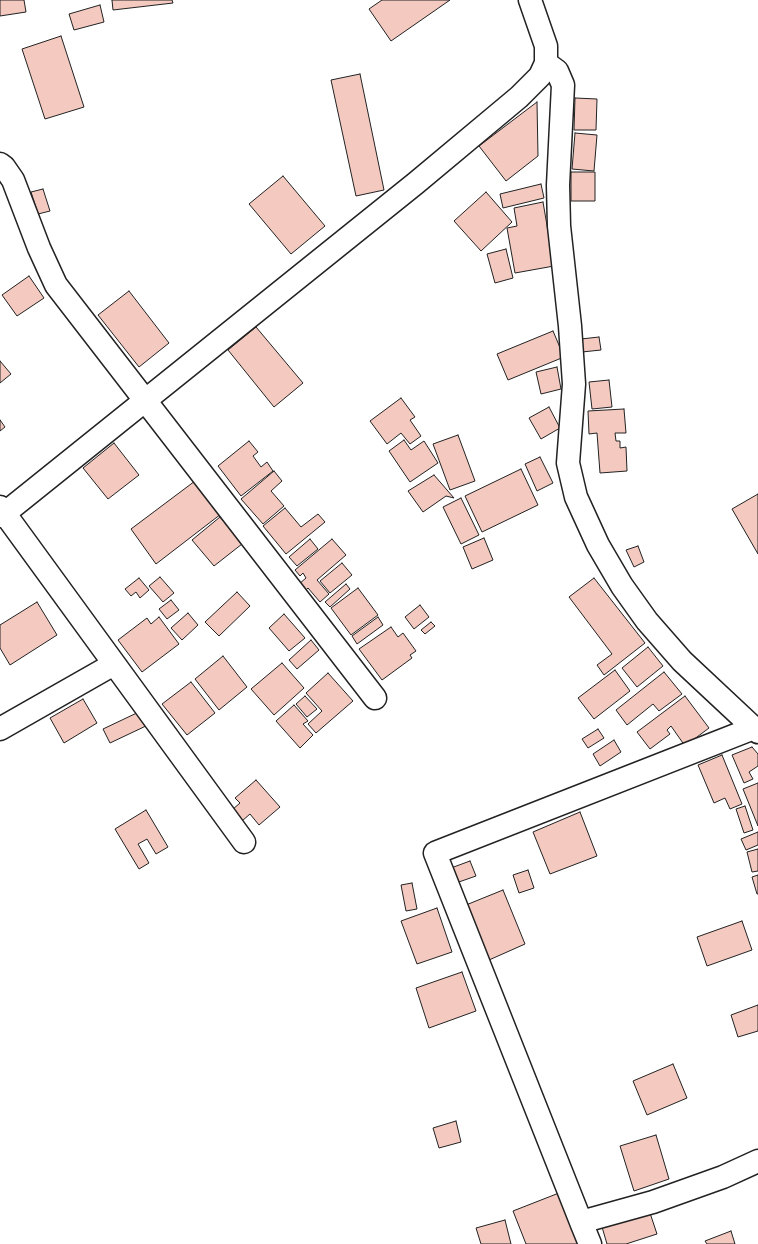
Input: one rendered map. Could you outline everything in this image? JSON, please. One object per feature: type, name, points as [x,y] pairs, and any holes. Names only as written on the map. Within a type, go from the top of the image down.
[{"type":"street","points":[[244,842],[2,512],[146,400],[416,183],[519,97],[540,76],[546,63],[546,46],[530,0]]},
{"type":"street","points":[[546,63],[558,71],[563,85],[559,165],[559,226],[574,384],[568,463],[576,497],[598,544],[622,586],[647,621],[682,661],[756,730],[435,853],[590,1244]]},
{"type":"street","points":[[0,164],[13,180],[39,248],[56,285],[375,698]]},
{"type":"street","points":[[0,729],[114,664]]},
{"type":"street","points":[[581,1222],[652,1202],[723,1176],[758,1160]]},
{"type":"building","points":[[0,0],[24,0],[26,12],[0,16]]},
{"type":"building","points":[[112,0],[172,0],[173,3],[113,10]]},
{"type":"building","points":[[382,0],[450,0],[391,41],[369,9]]},
{"type":"building","points":[[100,5],[104,22],[74,30],[69,14]]},
{"type":"building","points":[[61,36],[84,107],[45,119],[22,49]]},
{"type":"building","points":[[360,74],[384,190],[356,196],[331,80]]},
{"type":"building","points":[[575,98],[597,99],[596,130],[574,130]]},
{"type":"building","points":[[537,102],[538,156],[506,181],[479,146]]},
{"type":"building","points":[[575,133],[597,135],[594,171],[572,169]]},
{"type":"building","points":[[571,172],[595,172],[595,201],[571,201]]},
{"type":"building","points":[[283,176],[325,226],[291,254],[249,204]]},
{"type":"building","points":[[541,184],[544,198],[503,208],[500,194]]},
{"type":"building","points":[[43,189],[50,211],[38,214],[31,192]]},
{"type":"building","points":[[486,192],[512,222],[481,251],[454,221]]},
{"type":"building","points":[[543,202],[554,266],[515,273],[507,228],[517,226],[514,208]]},
{"type":"building","points":[[506,249],[513,278],[495,283],[487,254]]},
{"type":"building","points":[[29,276],[44,298],[17,316],[2,295]]},
{"type":"building","points":[[129,291],[169,343],[139,367],[98,315]]},
{"type":"building","points":[[256,327],[303,383],[274,407],[228,350]]},
{"type":"building","points":[[553,331],[564,357],[508,380],[497,354]]},
{"type":"building","points":[[599,337],[601,350],[582,352],[581,339]]},
{"type":"building","points":[[0,361],[11,374],[0,383]]},
{"type":"building","points":[[557,367],[561,389],[541,394],[536,372]]},
{"type":"building","points":[[609,380],[612,407],[592,409],[589,382]]},
{"type":"building","points":[[401,398],[415,417],[410,420],[421,436],[410,444],[401,433],[387,444],[370,421]]},
{"type":"building","points":[[549,407],[560,428],[541,439],[529,418]]},
{"type":"building","points":[[624,409],[626,433],[615,433],[616,441],[620,441],[620,448],[626,447],[627,471],[600,473],[597,433],[589,434],[588,411]]},
{"type":"building","points":[[0,420],[5,427],[0,431]]},
{"type":"building","points":[[458,435],[475,481],[450,490],[433,444]]},
{"type":"building","points":[[404,440],[411,450],[424,441],[438,463],[410,482],[389,451]]},
{"type":"building","points":[[249,441],[258,452],[253,456],[261,467],[267,462],[273,471],[241,496],[218,466]]},
{"type":"building","points":[[114,443],[139,475],[108,499],[83,468]]},
{"type":"building","points":[[540,457],[553,483],[537,491],[525,464]]},
{"type":"building","points":[[521,469],[538,505],[482,532],[465,496]]},
{"type":"building","points":[[274,471],[282,481],[271,491],[284,506],[263,524],[241,499]]},
{"type":"building","points":[[434,475],[454,498],[446,496],[423,512],[408,491]]},
{"type":"building","points":[[195,481],[221,514],[156,564],[131,529]]},
{"type":"building","points":[[758,494],[758,554],[732,509]]},
{"type":"building","points":[[461,498],[479,535],[461,544],[443,507]]},
{"type":"building","points":[[285,508],[301,527],[318,514],[325,522],[286,554],[263,526]]},
{"type":"building","points":[[220,517],[242,544],[214,566],[192,540]]},
{"type":"building","points":[[484,538],[493,560],[472,569],[463,547]]},
{"type":"building","points":[[310,539],[318,549],[297,566],[289,557]]},
{"type":"building","points":[[332,539],[346,555],[317,580],[329,594],[320,602],[308,588],[305,591],[299,584],[306,578],[303,573],[300,576],[295,570]]},
{"type":"building","points":[[638,546],[644,562],[634,567],[626,550]]},
{"type":"building","points":[[342,563],[352,575],[330,593],[320,581]]},
{"type":"building","points":[[160,577],[174,593],[163,602],[149,586]]},
{"type":"building","points":[[139,578],[149,590],[140,598],[136,592],[131,596],[125,589]]},
{"type":"building","points":[[594,578],[645,643],[604,675],[597,665],[612,654],[569,597]]},
{"type":"building","points":[[346,584],[350,589],[330,607],[325,602]]},
{"type":"building","points":[[358,588],[378,615],[351,635],[331,608]]},
{"type":"building","points":[[237,592],[250,606],[219,636],[205,622]]},
{"type":"building","points":[[171,600],[179,610],[167,619],[159,609]]},
{"type":"building","points":[[37,602],[57,635],[10,665],[0,648],[0,625]]},
{"type":"building","points":[[420,605],[429,617],[414,629],[405,617]]},
{"type":"building","points":[[188,613],[198,625],[182,640],[171,628]]},
{"type":"building","points":[[284,614],[305,638],[289,651],[269,628]]},
{"type":"building","points":[[159,617],[179,644],[142,672],[118,640],[147,618],[151,624]]},
{"type":"building","points":[[378,617],[383,625],[357,644],[352,636]]},
{"type":"building","points":[[431,622],[435,626],[425,634],[421,630]]},
{"type":"building","points":[[391,627],[398,637],[403,633],[416,651],[410,655],[412,658],[382,680],[359,649]]},
{"type":"building","points":[[311,640],[319,650],[297,669],[289,660]]},
{"type":"building","points":[[648,647],[663,666],[637,687],[622,668]]},
{"type":"building","points":[[223,656],[247,687],[219,710],[195,679]]},
{"type":"building","points":[[282,663],[304,688],[274,715],[251,689]]},
{"type":"building","points":[[615,670],[630,691],[594,719],[578,698]]},
{"type":"building","points":[[664,672],[682,694],[659,711],[653,704],[627,725],[616,710]]},
{"type":"building","points":[[328,673],[353,701],[316,733],[308,724],[322,711],[306,693]]},
{"type":"building","points":[[191,682],[215,713],[187,735],[162,704]]},
{"type":"building","points":[[305,696],[317,709],[307,717],[296,704]]},
{"type":"building","points":[[685,696],[709,728],[685,746],[671,726],[667,730],[670,734],[650,749],[637,732]]},
{"type":"building","points":[[83,699],[97,723],[64,743],[50,718]]},
{"type":"building","points":[[294,705],[308,721],[303,724],[313,735],[300,748],[276,721]]},
{"type":"building","points":[[141,711],[148,725],[110,743],[103,729]]},
{"type":"building","points":[[598,729],[604,738],[588,748],[582,739]]},
{"type":"building","points":[[614,740],[621,752],[600,766],[593,754]]},
{"type":"building","points":[[752,747],[758,754],[758,766],[749,772],[753,779],[744,783],[732,755]]},
{"type":"building","points":[[722,755],[742,804],[730,809],[725,798],[714,803],[698,765]]},
{"type":"building","points":[[256,780],[280,807],[259,825],[250,814],[242,821],[232,810],[240,803],[235,798]]},
{"type":"building","points":[[758,783],[758,826],[743,789]]},
{"type":"building","points":[[745,806],[753,830],[744,833],[736,809]]},
{"type":"building","points":[[146,810],[168,847],[156,854],[147,839],[138,844],[149,863],[139,869],[115,829]]},
{"type":"building","points":[[580,812],[597,856],[550,874],[533,832]]},
{"type":"building","points":[[758,832],[758,845],[746,850],[741,839]]},
{"type":"building","points":[[758,849],[758,871],[752,872],[747,852]]},
{"type":"building","points":[[470,861],[476,876],[456,883],[451,868]]},
{"type":"building","points":[[528,870],[534,888],[519,893],[513,875]]},
{"type":"building","points":[[758,875],[758,894],[757,894],[752,877]]},
{"type":"building","points":[[412,883],[417,909],[406,911],[401,885]]},
{"type":"building","points":[[503,890],[525,944],[489,960],[466,905]]},
{"type":"building","points":[[437,908],[452,952],[417,964],[401,921]]},
{"type":"building","points":[[742,921],[752,950],[707,966],[697,937]]},
{"type":"building","points":[[462,972],[476,1011],[429,1028],[416,988]]},
{"type":"building","points":[[758,1005],[758,1031],[738,1037],[731,1015]]},
{"type":"building","points":[[673,1064],[687,1098],[647,1115],[633,1081]]},
{"type":"building","points":[[456,1121],[461,1142],[439,1148],[433,1128]]},
{"type":"building","points":[[656,1135],[669,1179],[634,1191],[620,1146]]},
{"type":"building","points":[[559,1193],[578,1244],[526,1244],[513,1211]]},
{"type":"building","points":[[649,1210],[657,1234],[626,1244],[607,1244],[602,1227]]},
{"type":"building","points":[[505,1220],[511,1244],[481,1244],[476,1228]]},
{"type":"building","points":[[731,1231],[735,1244],[707,1244],[705,1241]]}]
